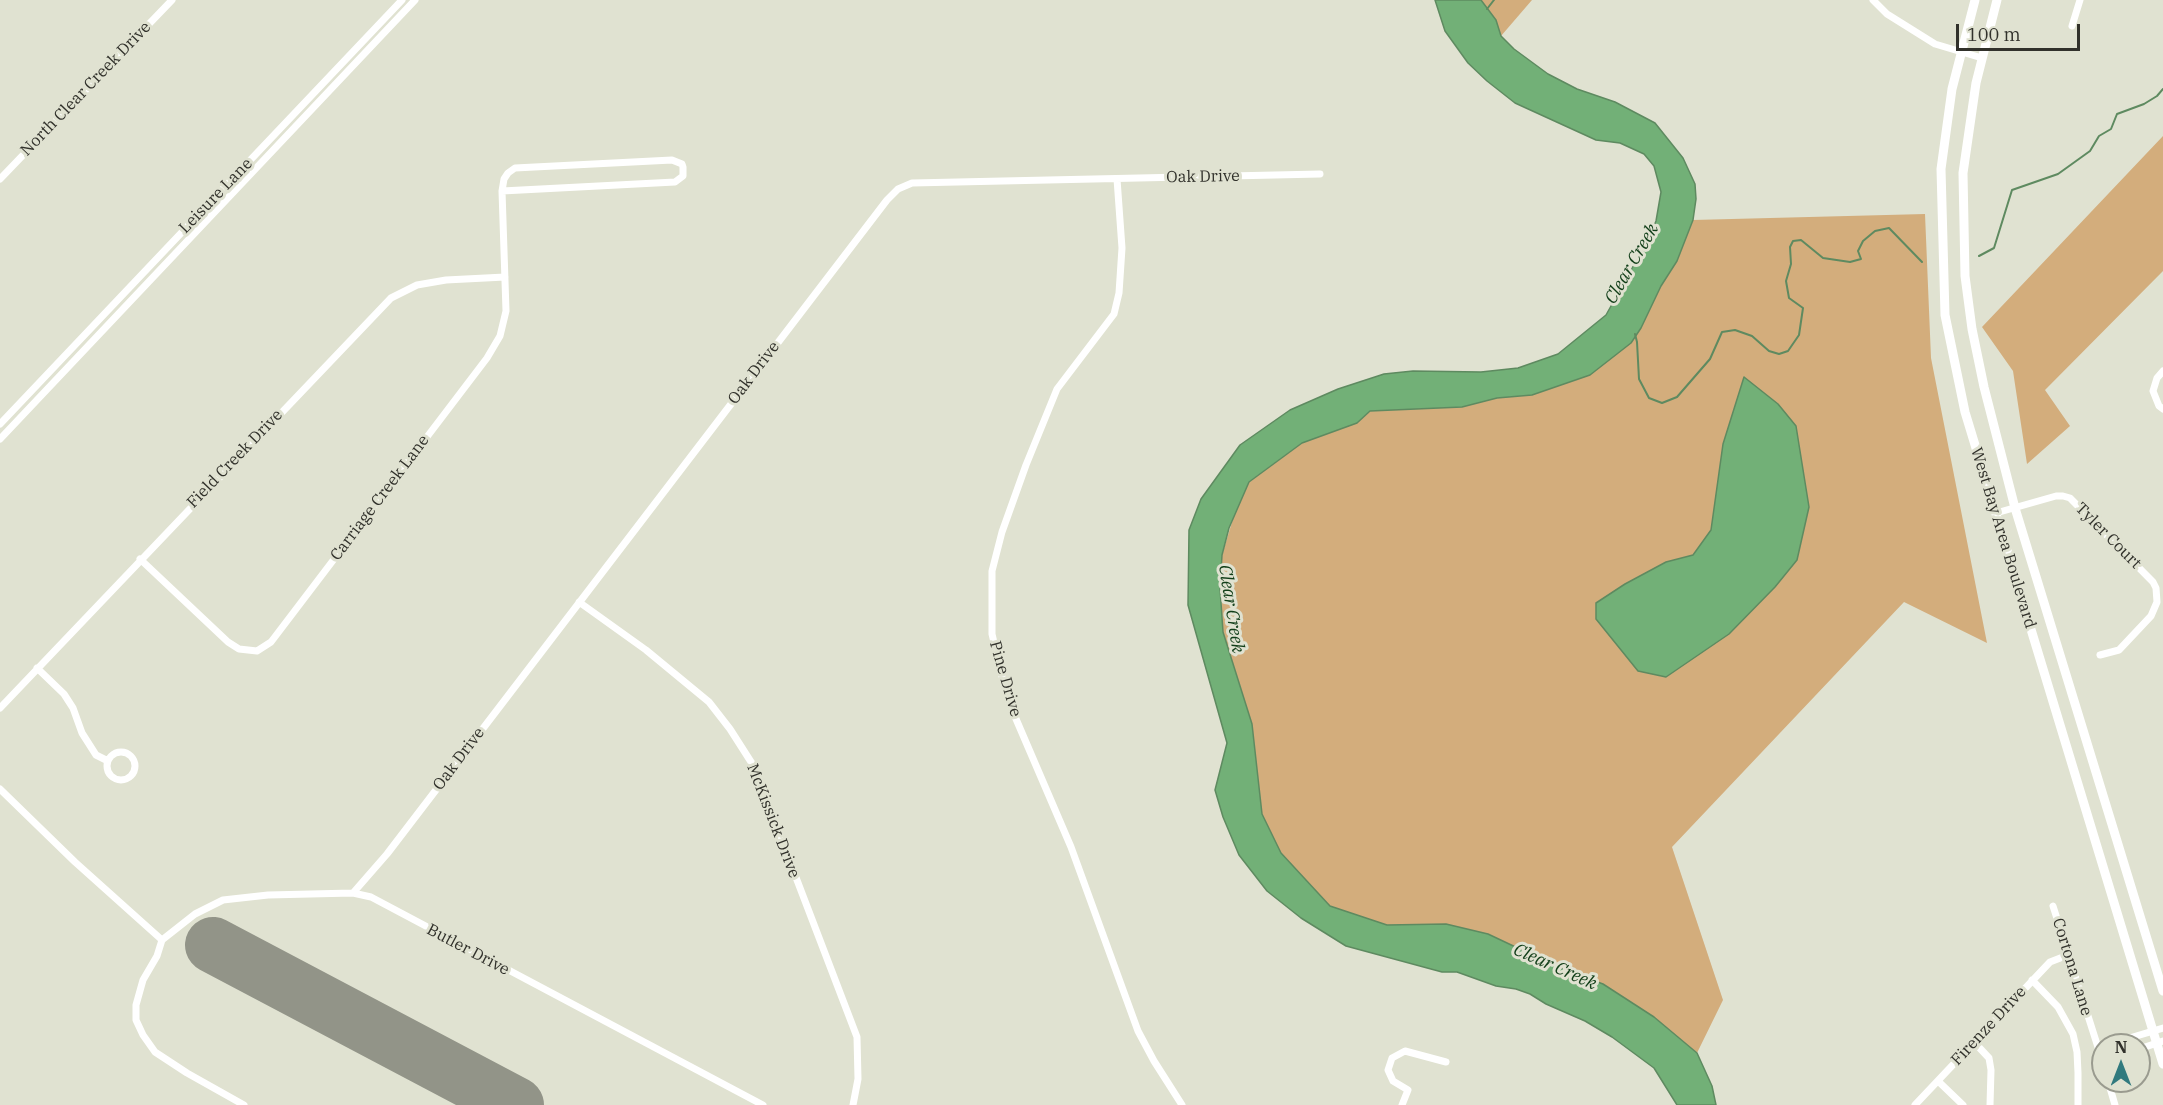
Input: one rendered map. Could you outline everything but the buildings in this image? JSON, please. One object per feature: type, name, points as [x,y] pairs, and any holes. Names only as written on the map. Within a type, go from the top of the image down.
[{"type":"main road","name":"West Bay Area Boulevard","points":[[1975,0],[1952,89],[1941,169],[1945,315],[1965,412],[2158,1029],[2163,1064]]},
{"type":"main road","name":"West Bay Area Boulevard","points":[[1997,0],[1976,83],[1963,173],[1965,276],[1972,329],[1984,387],[2015,508],[2163,991]]},
{"type":"street","name":"North Clear Creek Drive","points":[[0,179],[172,0]]},
{"type":"street","name":"Leisure Lane","points":[[0,424],[402,0]]},
{"type":"street","name":"Leisure Lane","points":[[0,439],[415,0]]},
{"type":"street","points":[[1873,0],[1887,14],[1935,44],[1982,58]]},
{"type":"street","points":[[2072,26],[2080,0]]},
{"type":"street","points":[[320,87],[326,94]]},
{"type":"street","points":[[672,160],[682,164],[683,167],[683,176],[675,182],[502,191],[504,179],[508,172],[515,168],[672,160]]},
{"type":"street","name":"Oak Drive","points":[[353,893],[387,854],[880,209],[898,189],[912,183],[1320,174]]},
{"type":"street","name":"Pine Drive","points":[[1117,179],[1122,248],[1119,293],[1114,314],[1057,389],[1026,465],[1002,532],[992,571],[992,634],[1008,698],[1071,847],[1138,1030],[1154,1061],[1182,1105]]},
{"type":"street","name":"Carriage Creek Lane","points":[[140,559],[228,642],[239,649],[257,651],[271,642],[487,358],[500,336],[506,311],[502,191]]},
{"type":"street","name":"Field Creek Drive","points":[[0,708],[391,298],[417,285],[446,280],[505,277]]},
{"type":"street","points":[[112,306],[118,314]]},
{"type":"street","points":[[2163,371],[2157,378],[2152,391],[2159,406],[2163,409]]},
{"type":"street","name":"Tyler Court","points":[[1995,513],[2056,496],[2063,495],[2070,498],[2153,582],[2157,602],[2151,616],[2119,650],[2100,655]]},
{"type":"street","name":"McKissick Drive","points":[[579,602],[646,650],[709,702],[753,765],[857,1037],[858,1079],[852,1105]]},
{"type":"street","points":[[37,668],[64,694],[73,708],[82,733],[96,755],[108,761]]},
{"type":"street","points":[[117,753],[126,753],[133,760],[134,768],[126,778],[117,779],[107,770],[108,761],[117,753]]},
{"type":"street","points":[[0,789],[75,862],[162,940],[157,956],[144,980],[136,1005],[136,1020],[156,1052],[187,1073],[244,1105]]},
{"type":"street","name":"Butler Drive","points":[[162,940],[195,914],[223,900],[268,895],[353,893],[371,897],[763,1105]]},
{"type":"street","name":"Cortona Lane","points":[[2053,906],[2068,955],[2097,1033]]},
{"type":"street","name":"Firenze Drive","points":[[1915,1105],[2050,962],[2068,955]]},
{"type":"street","points":[[2032,980],[2058,1007],[2073,1034],[2078,1062],[2078,1105]]},
{"type":"street","points":[[1974,1042],[1989,1058],[1990,1105]]},
{"type":"street","points":[[1402,1105],[1408,1090],[1393,1081],[1388,1070],[1392,1058],[1405,1051],[1446,1062]]},
{"type":"street","points":[[1938,1081],[1963,1105]]},
{"type":"shaded area","points":[[1481,0],[1532,0],[1501,36],[1496,20]]},
{"type":"shaded area","points":[[2163,136],[2163,271],[2045,390],[2070,426],[2027,464],[2013,371],[1982,327]]},
{"type":"shaded area","points":[[1925,214],[1931,358],[1987,643],[1904,602],[1672,847],[1723,1000],[1697,1053],[1654,1017],[1603,984],[1446,924],[1387,925],[1330,906],[1281,853],[1262,814],[1252,724],[1223,632],[1220,570],[1222,555],[1236,509],[1249,482],[1302,443],[1357,423],[1370,411],[1462,407],[1497,398],[1532,395],[1590,375],[1641,328],[1661,286],[1677,261],[1693,220]]},
{"type":"water","name":"Clear Creek","points":[[1435,0],[1481,0],[1496,20],[1501,36],[1514,49],[1548,74],[1577,89],[1615,102],[1655,123],[1683,158],[1695,184],[1696,199],[1693,220],[1677,261],[1661,286],[1641,328],[1631,343],[1590,375],[1532,395],[1497,398],[1462,407],[1370,411],[1357,423],[1302,443],[1249,482],[1229,528],[1222,555],[1220,588],[1223,632],[1252,724],[1262,814],[1281,853],[1330,906],[1387,925],[1446,924],[1488,934],[1560,968],[1603,984],[1654,1017],[1697,1053],[1712,1086],[1716,1105],[1677,1105],[1654,1068],[1612,1037],[1530,994],[1496,986],[1457,972],[1442,972],[1346,946],[1301,918],[1267,891],[1239,855],[1223,817],[1215,790],[1227,743],[1188,605],[1189,530],[1201,499],[1240,445],[1290,410],[1338,389],[1384,374],[1413,371],[1481,372],[1518,368],[1558,354],[1606,315],[1656,221],[1661,192],[1654,166],[1644,154],[1620,143],[1596,140],[1515,103],[1468,63],[1445,31]]},
{"type":"water","points":[[1744,377],[1778,404],[1796,426],[1809,507],[1797,560],[1775,587],[1729,634],[1666,677],[1638,671],[1596,619],[1596,603],[1666,562],[1693,555],[1711,530],[1723,444]]},
{"type":"waterway","points":[[1487,9],[1494,0]]},
{"type":"waterway","points":[[1979,256],[1994,248],[2012,190],[2058,174],[2090,151],[2099,136],[2111,129],[2117,114],[2144,104],[2163,89]]},
{"type":"waterway","points":[[1635,334],[1639,379],[1649,398],[1662,403],[1677,397],[1710,359],[1722,332],[1735,330],[1752,336],[1769,351],[1779,354],[1788,351],[1799,335],[1803,308],[1789,298],[1786,281],[1791,264],[1790,247],[1793,241],[1801,240],[1823,258],[1850,262],[1861,259],[1858,251],[1863,241],[1875,231],[1889,228],[1922,262]]},
{"type":"runway","points":[[213,945],[516,1105]]}]
